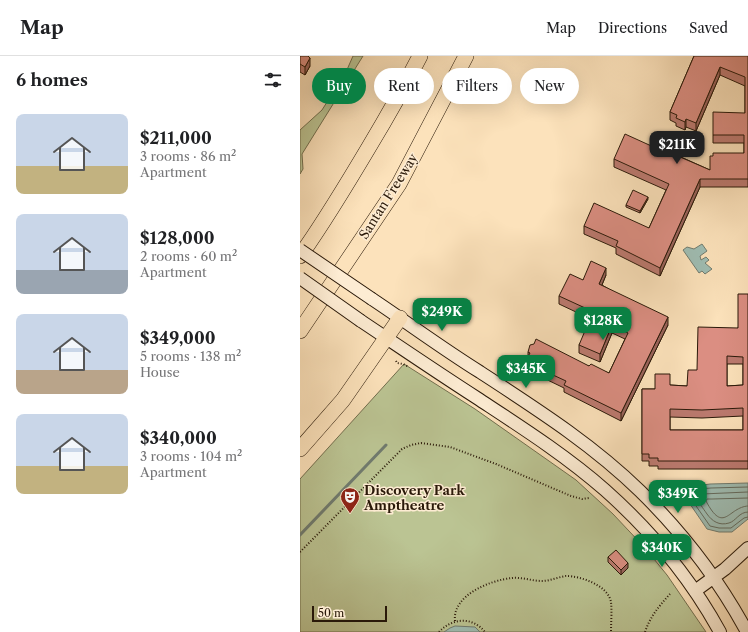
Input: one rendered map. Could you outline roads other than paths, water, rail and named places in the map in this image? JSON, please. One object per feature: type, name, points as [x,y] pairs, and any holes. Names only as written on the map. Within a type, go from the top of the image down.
[{"type":"highway","points":[[300,256],[321,226],[405,87],[420,56]]},
{"type":"highway","name":"Santan Freeway","points":[[300,331],[399,184],[466,56]]},
{"type":"highway","points":[[300,449],[343,400],[400,318]]},
{"type":"main road","points":[[300,250],[470,366],[551,419],[603,458],[639,490],[663,515],[689,546],[714,578],[747,632]]},
{"type":"main road","points":[[300,278],[386,338],[516,423],[572,463],[604,489],[625,509],[663,551],[695,591],[720,632]]},
{"type":"main road","points":[[695,591],[714,578],[748,548]]},
{"type":"water","points":[[702,244],[707,251],[700,256],[701,260],[706,257],[709,260],[705,263],[712,269],[705,274],[702,271],[699,273],[683,250],[687,247],[694,249]]},
{"type":"water","points":[[748,483],[748,519],[732,532],[719,532],[707,529],[690,504],[690,493],[696,486]]},
{"type":"water","points":[[455,626],[475,627],[480,632],[444,632]]},
{"type":"waterway","points":[[300,535],[386,445]]},
{"type":"place","name":"Discovery Park Amptheatre","points":[[350,514]]}]
